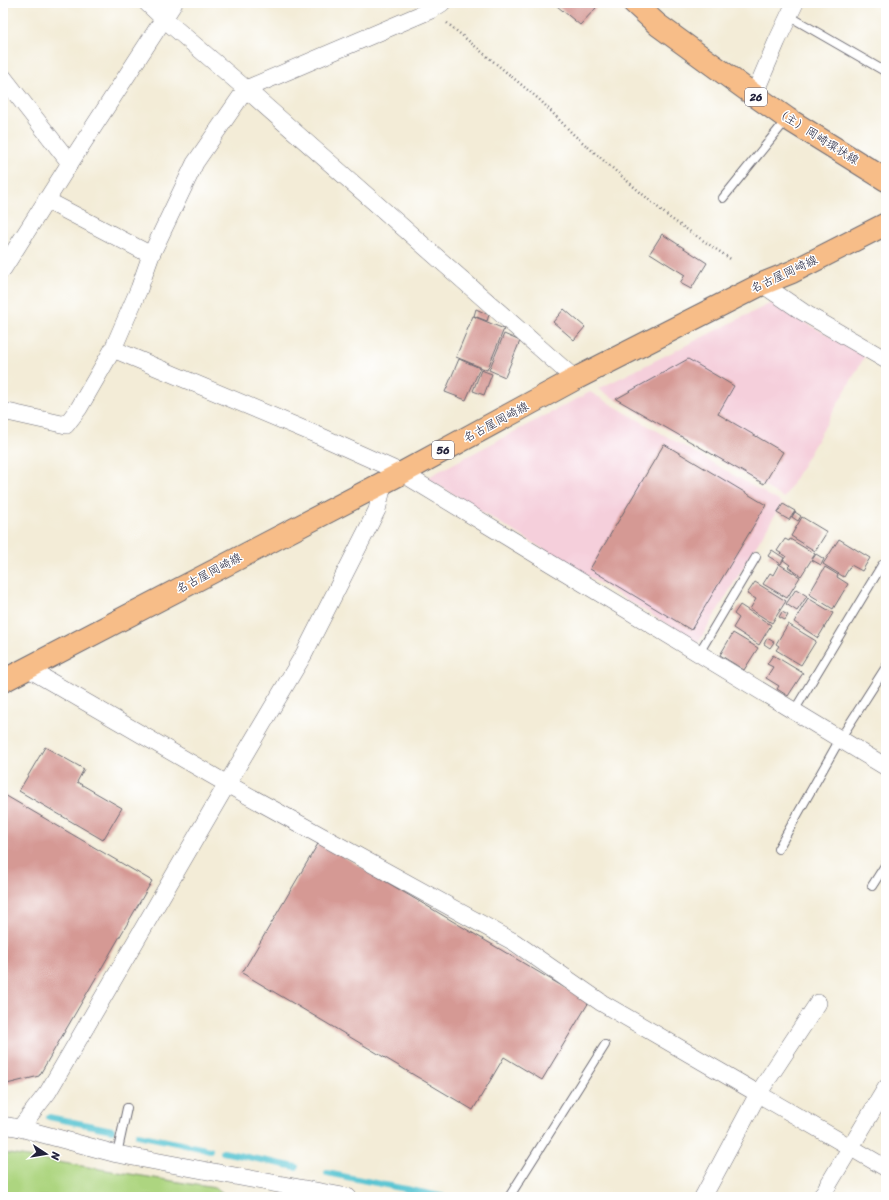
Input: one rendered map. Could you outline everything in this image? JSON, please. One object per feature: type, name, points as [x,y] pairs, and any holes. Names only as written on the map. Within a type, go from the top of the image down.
[{"type":"main road","name":"（主）岡崎環状線","points":[[634,3],[658,25],[788,119],[886,180]]},
{"type":"main road","name":"名古屋岡崎線","points":[[3,682],[27,668],[393,477],[575,379],[762,284],[792,272],[886,224]]},
{"type":"street","points":[[147,3],[575,379]]},
{"type":"street","points":[[4,264],[174,3]]},
{"type":"street","points":[[3,411],[66,425],[79,408],[113,349],[139,289],[151,255],[195,163],[246,89],[437,7]]},
{"type":"street","points":[[754,95],[792,9]]},
{"type":"street","points":[[3,77],[70,163]]},
{"type":"street","points":[[46,200],[151,255]]},
{"type":"street","points":[[762,284],[803,312],[886,360]]},
{"type":"street","points":[[113,349],[322,436],[699,653],[886,767]]},
{"type":"street","points":[[20,1128],[48,1092],[304,654],[393,477]]},
{"type":"street","points":[[27,668],[227,784],[514,942],[602,1003],[886,1168]]},
{"type":"street","points":[[703,1197],[758,1094],[818,1003]]},
{"type":"street","points":[[821,1197],[886,1088]]},
{"type":"street","points":[[3,1125],[20,1128],[116,1154],[348,1197]]},
{"type":"lane","points":[[792,9],[886,72]]},
{"type":"lane","points":[[724,198],[788,119]]},
{"type":"lane","points":[[699,653],[756,557]]},
{"type":"lane","points":[[794,711],[882,565]]},
{"type":"lane","points":[[778,849],[840,739],[886,668]]},
{"type":"lane","points":[[872,886],[886,864]]},
{"type":"lane","points":[[510,1197],[605,1044]]},
{"type":"lane","points":[[116,1154],[127,1108]]},
{"type":"path","points":[[437,7],[541,102],[573,134],[670,218],[732,260]]},
{"type":"shaded area","points":[[771,303],[865,356],[784,498],[598,389]]},
{"type":"shaded area","points":[[590,392],[782,503],[698,643],[426,478]]},
{"type":"green space","points":[[3,1153],[215,1188],[227,1197],[3,1197]]},
{"type":"building","points":[[561,3],[590,3],[596,8],[580,25],[557,6]]},
{"type":"building","points":[[662,234],[707,263],[691,289],[680,283],[685,275],[650,253]]},
{"type":"building","points":[[476,309],[489,315],[487,321],[474,316]]},
{"type":"building","points":[[564,309],[585,327],[574,340],[553,322]]},
{"type":"building","points":[[473,316],[504,329],[487,370],[456,357]]},
{"type":"building","points":[[504,334],[520,341],[505,377],[489,370]]},
{"type":"building","points":[[459,359],[480,368],[466,400],[445,392]]},
{"type":"building","points":[[688,359],[734,386],[718,414],[783,452],[764,484],[616,399]]},
{"type":"building","points":[[481,370],[492,374],[484,395],[473,391]]},
{"type":"building","points":[[664,444],[766,505],[691,630],[590,569]]},
{"type":"building","points":[[783,504],[795,511],[789,520],[777,513]]},
{"type":"building","points":[[795,512],[801,516],[798,521],[792,517]]},
{"type":"building","points":[[802,517],[827,532],[815,551],[791,536]]},
{"type":"building","points":[[785,539],[789,541],[790,539],[815,554],[801,576],[788,567],[790,565],[783,560],[786,556],[777,551]]},
{"type":"building","points":[[839,539],[870,558],[862,571],[851,565],[844,577],[823,564]]},
{"type":"building","points":[[772,550],[784,558],[781,564],[768,556]]},
{"type":"building","points":[[816,554],[824,559],[821,565],[812,560]]},
{"type":"building","points":[[779,564],[800,577],[787,598],[763,584],[770,573],[773,575]]},
{"type":"building","points":[[825,567],[838,575],[837,577],[848,584],[833,609],[809,594]]},
{"type":"building","points":[[755,582],[786,601],[772,623],[750,609],[756,599],[747,594]]},
{"type":"building","points":[[796,589],[807,596],[797,611],[786,604]]},
{"type":"building","points":[[808,598],[833,613],[818,638],[794,622]]},
{"type":"building","points":[[740,605],[771,625],[759,645],[733,628],[739,618],[734,614]]},
{"type":"building","points":[[782,612],[788,615],[785,620],[779,617]]},
{"type":"building","points":[[788,624],[816,641],[801,665],[776,650],[779,646],[776,644]]},
{"type":"building","points":[[733,633],[758,648],[744,670],[720,655]]},
{"type":"building","points":[[767,638],[774,642],[770,648],[764,644]]},
{"type":"building","points":[[773,655],[803,673],[788,696],[777,689],[779,686],[766,678],[773,667],[767,664]]},
{"type":"building","points":[[45,747],[84,769],[77,782],[122,808],[103,840],[19,791]]},
{"type":"building","points":[[3,794],[152,881],[39,1076],[3,1085],[3,853],[5,849],[3,848]]},
{"type":"building","points":[[319,842],[589,1002],[542,1080],[504,1057],[473,1110],[242,973]]},
{"type":"waterway","points":[[49,1117],[112,1130]]},
{"type":"waterway","points":[[138,1135],[210,1150]]},
{"type":"waterway","points":[[223,1152],[296,1167]]},
{"type":"waterway","points":[[327,1173],[445,1197]]}]
